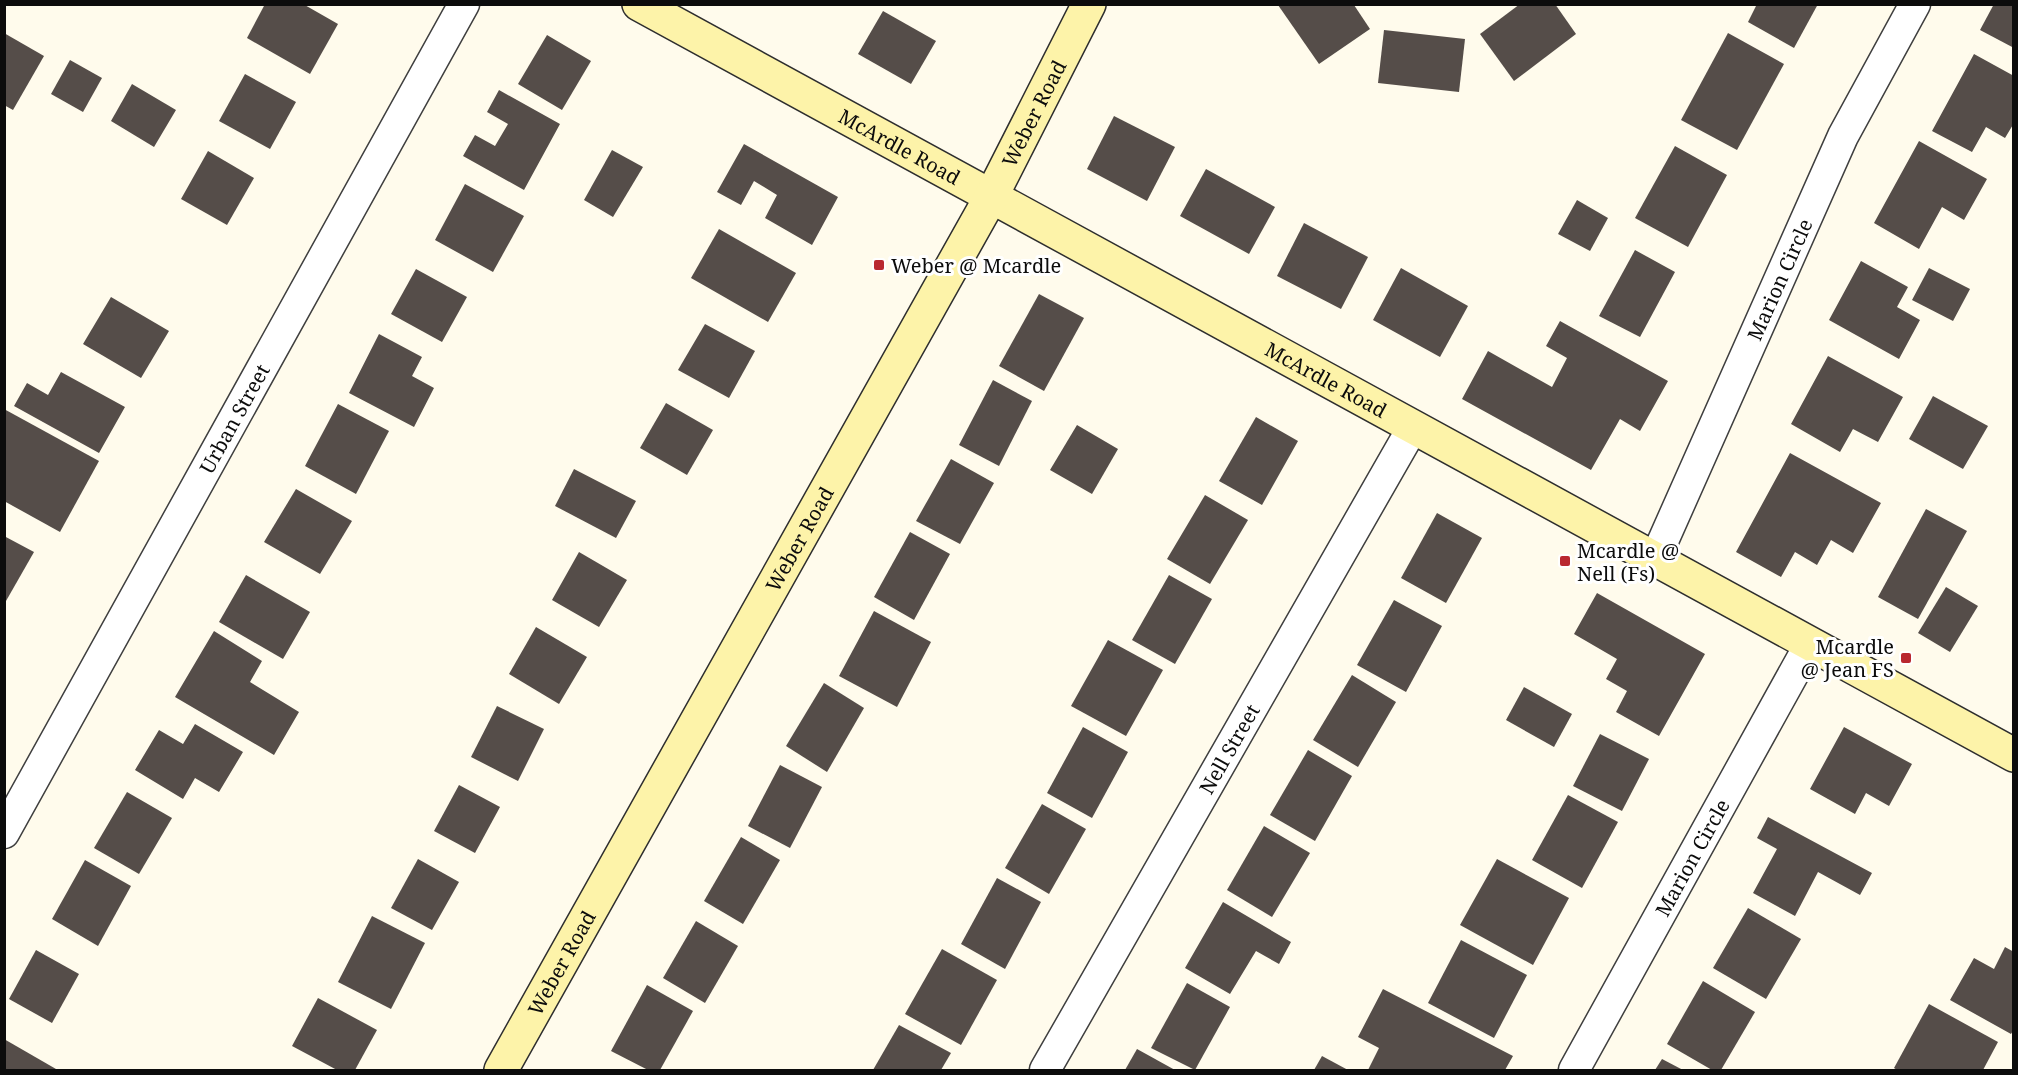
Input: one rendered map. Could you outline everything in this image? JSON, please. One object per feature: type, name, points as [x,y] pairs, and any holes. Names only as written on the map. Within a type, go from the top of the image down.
[{"type":"main road","name":"McArdle Road","points":[[639,4],[2013,755]]},
{"type":"main road","name":"Weber Road","points":[[501,1071],[991,197],[1089,4]]},
{"type":"street","name":"Urban Street","points":[[4,833],[464,4]]},
{"type":"street","name":"Marion Circle","points":[[1655,559],[1843,136],[1915,4]]},
{"type":"street","name":"Nell Street","points":[[1046,1071],[1413,427]]},
{"type":"street","name":"Marion Circle","points":[[1574,1071],[1810,644]]},
{"type":"building","points":[[265,4],[303,4],[338,24],[310,74],[247,38]]},
{"type":"building","points":[[1520,4],[1555,4],[1576,34],[1514,81],[1480,34]]},
{"type":"building","points":[[1757,4],[1818,4],[1794,48],[1748,22]]},
{"type":"building","points":[[1994,4],[2014,4],[2014,48],[1980,30]]},
{"type":"building","points":[[1278,5],[1354,5],[1370,29],[1319,64]]},
{"type":"building","points":[[883,11],[936,41],[911,84],[858,54]]},
{"type":"building","points":[[1384,30],[1465,39],[1459,92],[1378,83]]},
{"type":"building","points":[[4,33],[44,56],[13,110],[4,105]]},
{"type":"building","points":[[1728,33],[1784,64],[1737,150],[1681,120]]},
{"type":"building","points":[[547,35],[591,61],[562,110],[518,84]]},
{"type":"building","points":[[1974,54],[2014,76],[2014,123],[2005,138],[1986,127],[1972,152],[1932,131]]},
{"type":"building","points":[[70,60],[102,78],[83,112],[51,94]]},
{"type":"building","points":[[245,74],[296,102],[270,149],[219,121]]},
{"type":"building","points":[[132,84],[176,110],[154,147],[111,121]]},
{"type":"building","points":[[499,90],[560,124],[524,190],[463,156],[475,135],[495,146],[508,124],[487,112]]},
{"type":"building","points":[[1114,116],[1175,147],[1147,201],[1087,169]]},
{"type":"building","points":[[1919,141],[1987,179],[1964,220],[1942,207],[1919,249],[1874,223]]},
{"type":"building","points":[[744,144],[838,197],[812,245],[765,218],[777,195],[754,181],[741,205],[717,192]]},
{"type":"building","points":[[1675,146],[1727,175],[1688,247],[1635,218]]},
{"type":"building","points":[[612,150],[643,167],[613,217],[584,200]]},
{"type":"building","points":[[208,151],[254,178],[227,225],[181,199]]},
{"type":"building","points":[[1206,169],[1275,207],[1249,254],[1180,216]]},
{"type":"building","points":[[465,184],[524,216],[493,272],[435,240]]},
{"type":"building","points":[[1577,200],[1608,218],[1590,251],[1558,234]]},
{"type":"building","points":[[1304,223],[1368,257],[1341,309],[1277,276]]},
{"type":"building","points":[[719,229],[796,273],[768,322],[691,278]]},
{"type":"building","points":[[1635,250],[1675,272],[1640,337],[1599,316]]},
{"type":"building","points":[[1861,261],[1908,287],[1897,307],[1920,320],[1899,359],[1829,320]]},
{"type":"building","points":[[1401,268],[1468,306],[1440,357],[1373,320]]},
{"type":"building","points":[[1929,268],[1970,289],[1953,321],[1912,300]]},
{"type":"building","points":[[416,269],[467,297],[442,342],[391,314]]},
{"type":"building","points":[[1039,294],[1084,318],[1044,391],[999,366]]},
{"type":"building","points":[[111,297],[169,331],[141,378],[83,344]]},
{"type":"building","points":[[1560,321],[1668,381],[1640,431],[1620,419],[1591,470],[1462,399],[1488,351],[1552,387],[1567,358],[1546,346]]},
{"type":"building","points":[[705,324],[755,351],[729,398],[678,370]]},
{"type":"building","points":[[379,334],[422,357],[412,376],[434,388],[414,427],[349,393]]},
{"type":"building","points":[[1828,356],[1903,397],[1878,442],[1853,429],[1840,452],[1791,424]]},
{"type":"building","points":[[61,372],[125,407],[99,453],[14,406],[27,383],[48,395]]},
{"type":"building","points":[[993,380],[1032,401],[999,466],[959,445]]},
{"type":"building","points":[[1933,396],[1988,426],[1963,469],[1909,439]]},
{"type":"building","points":[[666,403],[713,430],[687,475],[640,448]]},
{"type":"building","points":[[338,404],[389,431],[356,494],[305,466]]},
{"type":"building","points":[[4,409],[99,461],[60,532],[4,501]]},
{"type":"building","points":[[1256,417],[1298,441],[1262,505],[1219,481]]},
{"type":"building","points":[[1077,425],[1118,449],[1092,494],[1050,470]]},
{"type":"building","points":[[1790,453],[1881,503],[1853,553],[1831,540],[1817,565],[1795,552],[1781,577],[1736,552]]},
{"type":"building","points":[[951,459],[994,483],[960,544],[916,521]]},
{"type":"building","points":[[574,469],[636,501],[616,538],[555,506]]},
{"type":"building","points":[[296,489],[352,521],[320,574],[264,542]]},
{"type":"building","points":[[1205,495],[1248,520],[1210,584],[1167,559]]},
{"type":"building","points":[[1926,509],[1967,531],[1918,619],[1878,597]]},
{"type":"building","points":[[1437,513],[1482,538],[1446,603],[1401,578]]},
{"type":"building","points":[[910,532],[950,554],[914,620],[874,597]]},
{"type":"building","points":[[4,536],[34,552],[6,601],[4,600]]},
{"type":"building","points":[[579,552],[627,580],[599,627],[552,600]]},
{"type":"building","points":[[246,575],[310,612],[283,659],[219,622]]},
{"type":"building","points":[[1169,575],[1212,599],[1175,664],[1132,640]]},
{"type":"building","points":[[1946,587],[1978,606],[1950,652],[1918,633]]},
{"type":"building","points":[[1597,593],[1705,654],[1659,736],[1616,712],[1627,691],[1606,679],[1617,659],[1574,634]]},
{"type":"building","points":[[1394,600],[1442,626],[1406,692],[1357,665]]},
{"type":"building","points":[[874,611],[931,642],[897,707],[839,676]]},
{"type":"building","points":[[536,627],[587,657],[559,704],[509,674]]},
{"type":"building","points":[[214,631],[262,661],[250,682],[299,712],[274,755],[175,697]]},
{"type":"building","points":[[1108,640],[1163,670],[1126,736],[1071,706]]},
{"type":"building","points":[[1352,675],[1396,702],[1358,767],[1313,740]]},
{"type":"building","points":[[824,683],[864,708],[827,772],[786,746]]},
{"type":"building","points":[[1524,687],[1572,714],[1554,747],[1506,720]]},
{"type":"building","points":[[497,706],[544,729],[518,781],[471,757]]},
{"type":"building","points":[[195,724],[243,752],[219,792],[195,778],[183,799],[135,770],[159,730],[183,744]]},
{"type":"building","points":[[1083,727],[1128,752],[1092,818],[1047,793]]},
{"type":"building","points":[[1844,727],[1912,764],[1889,806],[1866,793],[1855,814],[1810,789]]},
{"type":"building","points":[[1600,734],[1649,759],[1622,811],[1573,786]]},
{"type":"building","points":[[1308,750],[1352,776],[1315,841],[1270,815]]},
{"type":"building","points":[[780,765],[822,787],[790,848],[748,826]]},
{"type":"building","points":[[459,785],[500,807],[475,853],[434,831]]},
{"type":"building","points":[[127,792],[172,818],[139,874],[94,848]]},
{"type":"building","points":[[1568,795],[1618,822],[1582,888],[1532,860]]},
{"type":"building","points":[[1042,804],[1086,829],[1049,894],[1005,868]]},
{"type":"building","points":[[1768,817],[1872,873],[1860,895],[1818,872],[1795,916],[1753,893],[1777,849],[1757,838]]},
{"type":"building","points":[[1264,826],[1310,853],[1272,917],[1227,890]]},
{"type":"building","points":[[741,837],[780,860],[743,924],[704,901]]},
{"type":"building","points":[[418,859],[459,882],[432,930],[391,908]]},
{"type":"building","points":[[1497,859],[1569,898],[1533,965],[1460,925]]},
{"type":"building","points":[[85,860],[131,886],[98,946],[52,919]]},
{"type":"building","points":[[997,878],[1041,902],[1005,969],[961,944]]},
{"type":"building","points":[[1223,902],[1291,942],[1279,964],[1256,951],[1230,994],[1185,968]]},
{"type":"building","points":[[1748,908],[1801,939],[1766,999],[1713,968]]},
{"type":"building","points":[[372,916],[425,943],[391,1009],[338,982]]},
{"type":"building","points":[[696,921],[738,946],[705,1003],[663,978]]},
{"type":"building","points":[[1461,940],[1527,975],[1494,1038],[1428,1003]]},
{"type":"building","points":[[2005,947],[2014,952],[2014,1029],[2011,1034],[1950,1000],[1974,958],[1994,969]]},
{"type":"building","points":[[942,949],[997,980],[961,1045],[905,1014]]},
{"type":"building","points":[[36,950],[79,974],[52,1023],[9,999]]},
{"type":"building","points":[[1703,981],[1755,1012],[1721,1070],[1712,1070],[1667,1044]]},
{"type":"building","points":[[1187,983],[1230,1007],[1195,1070],[1151,1048]]},
{"type":"building","points":[[647,985],[693,1011],[660,1070],[648,1070],[611,1051]]},
{"type":"building","points":[[1383,989],[1513,1056],[1505,1070],[1368,1070],[1379,1048],[1358,1037]]},
{"type":"building","points":[[318,998],[377,1030],[355,1070],[337,1070],[292,1046]]},
{"type":"building","points":[[1929,1004],[1998,1042],[1983,1070],[1897,1070],[1894,1068]]},
{"type":"building","points":[[899,1025],[951,1053],[941,1070],[873,1070]]},
{"type":"building","points":[[4,1039],[56,1069],[4,1070]]},
{"type":"building","points":[[1137,1049],[1175,1070],[1125,1070]]},
{"type":"building","points":[[1322,1056],[1348,1070],[1314,1070]]},
{"type":"building","points":[[1662,1059],[1683,1070],[1655,1070]]},
{"type":"place","name":"Weber @ Mcardle","points":[[879,265]]},
{"type":"place","name":"Mcardle @ Nell (Fs)","points":[[1565,561]]},
{"type":"place","name":"Mcardle @ Jean FS","points":[[1906,658]]}]
